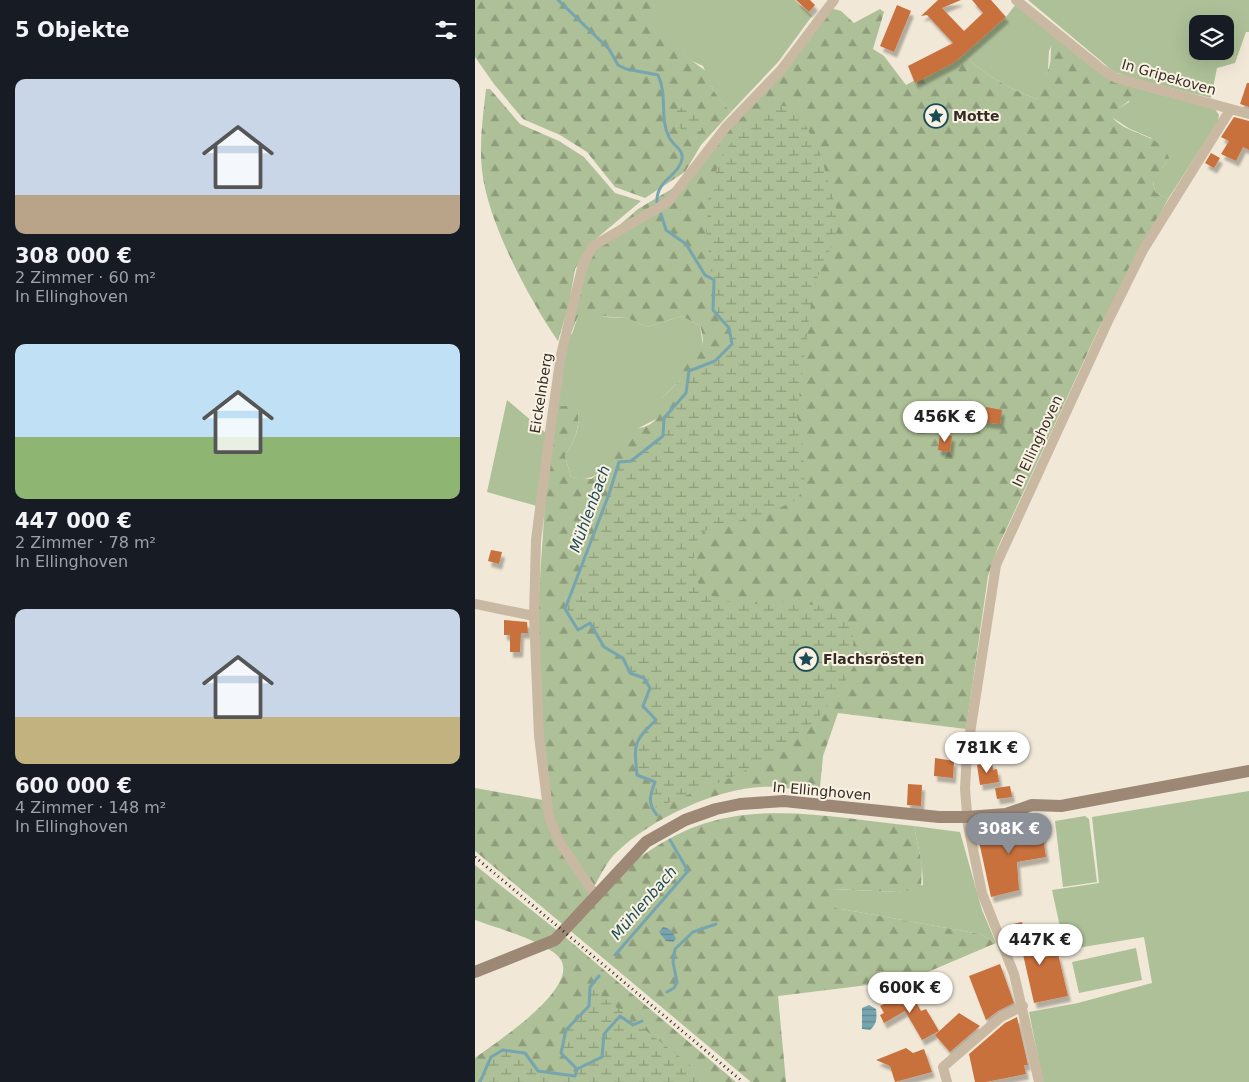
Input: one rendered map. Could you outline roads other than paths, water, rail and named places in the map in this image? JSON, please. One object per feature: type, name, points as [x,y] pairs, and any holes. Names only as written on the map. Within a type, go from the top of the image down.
[{"type":"street","name":"Eickelnberg","points":[[596,896],[560,843],[549,817],[539,736],[533,616],[536,540],[550,432],[561,355],[583,264],[593,246],[668,202],[714,142],[781,70],[833,0]]},
{"type":"street","name":"In Gripekoven","points":[[1016,0],[1100,68],[1116,78],[1249,114]]},
{"type":"street","name":"In Ellinghoven","points":[[1039,1082],[1015,974],[982,893],[967,817],[966,771],[972,714],[997,565],[1108,321],[1143,250],[1230,110]]},
{"type":"street","points":[[475,604],[533,616]]},
{"type":"street","name":"In Ellinghoven","points":[[596,896],[646,842],[685,820],[716,809],[740,804],[784,801],[939,817],[967,817],[1006,814],[1032,805],[1061,806],[1249,771]]},
{"type":"street","points":[[475,972],[555,940],[596,896]]},
{"type":"street","points":[[947,1082],[943,1067],[1001,1016],[1023,1006]]},
{"type":"water","points":[[663,927],[668,928],[672,932],[676,939],[673,942],[666,941],[659,932]]},
{"type":"water","points":[[869,1005],[876,1009],[875,1023],[870,1030],[862,1029],[862,1008]]},
{"type":"waterway","name":"Mühlenbach","points":[[558,0],[609,49],[618,65],[626,69],[658,75],[663,91],[666,130],[671,140],[680,150],[682,159],[677,170],[660,188],[657,202]]},
{"type":"waterway","name":"Mühlenbach","points":[[657,815],[650,799],[655,782],[637,775],[635,756],[639,739],[656,720],[643,706],[650,688],[644,678],[630,673],[623,658],[604,647],[590,623],[578,630],[565,609],[609,494],[619,462],[631,461],[663,436],[664,418],[686,393],[689,371],[715,361],[732,344],[729,328],[713,310],[714,280],[705,275],[686,244],[666,230],[661,214]]},
{"type":"waterway","name":"Mühlenbach","points":[[615,955],[688,871],[670,840]]},
{"type":"waterway","points":[[667,992],[674,988],[677,982],[673,962],[675,949],[693,932],[716,924]]},
{"type":"waterway","name":"Mühlenbach","points":[[480,1082],[491,1057],[503,1050],[525,1053],[538,1071],[575,1076],[577,1069],[561,1053],[566,1030],[589,1006],[590,987],[599,976]]},
{"type":"waterway","points":[[577,1069],[602,1057],[604,1034],[620,1016],[633,1025],[642,1021]]},
{"type":"railway","points":[[475,857],[743,1082]]},
{"type":"place","name":"Motte","points":[[936,116]]},
{"type":"place","name":"Flachsrösten","points":[[806,659]]}]
